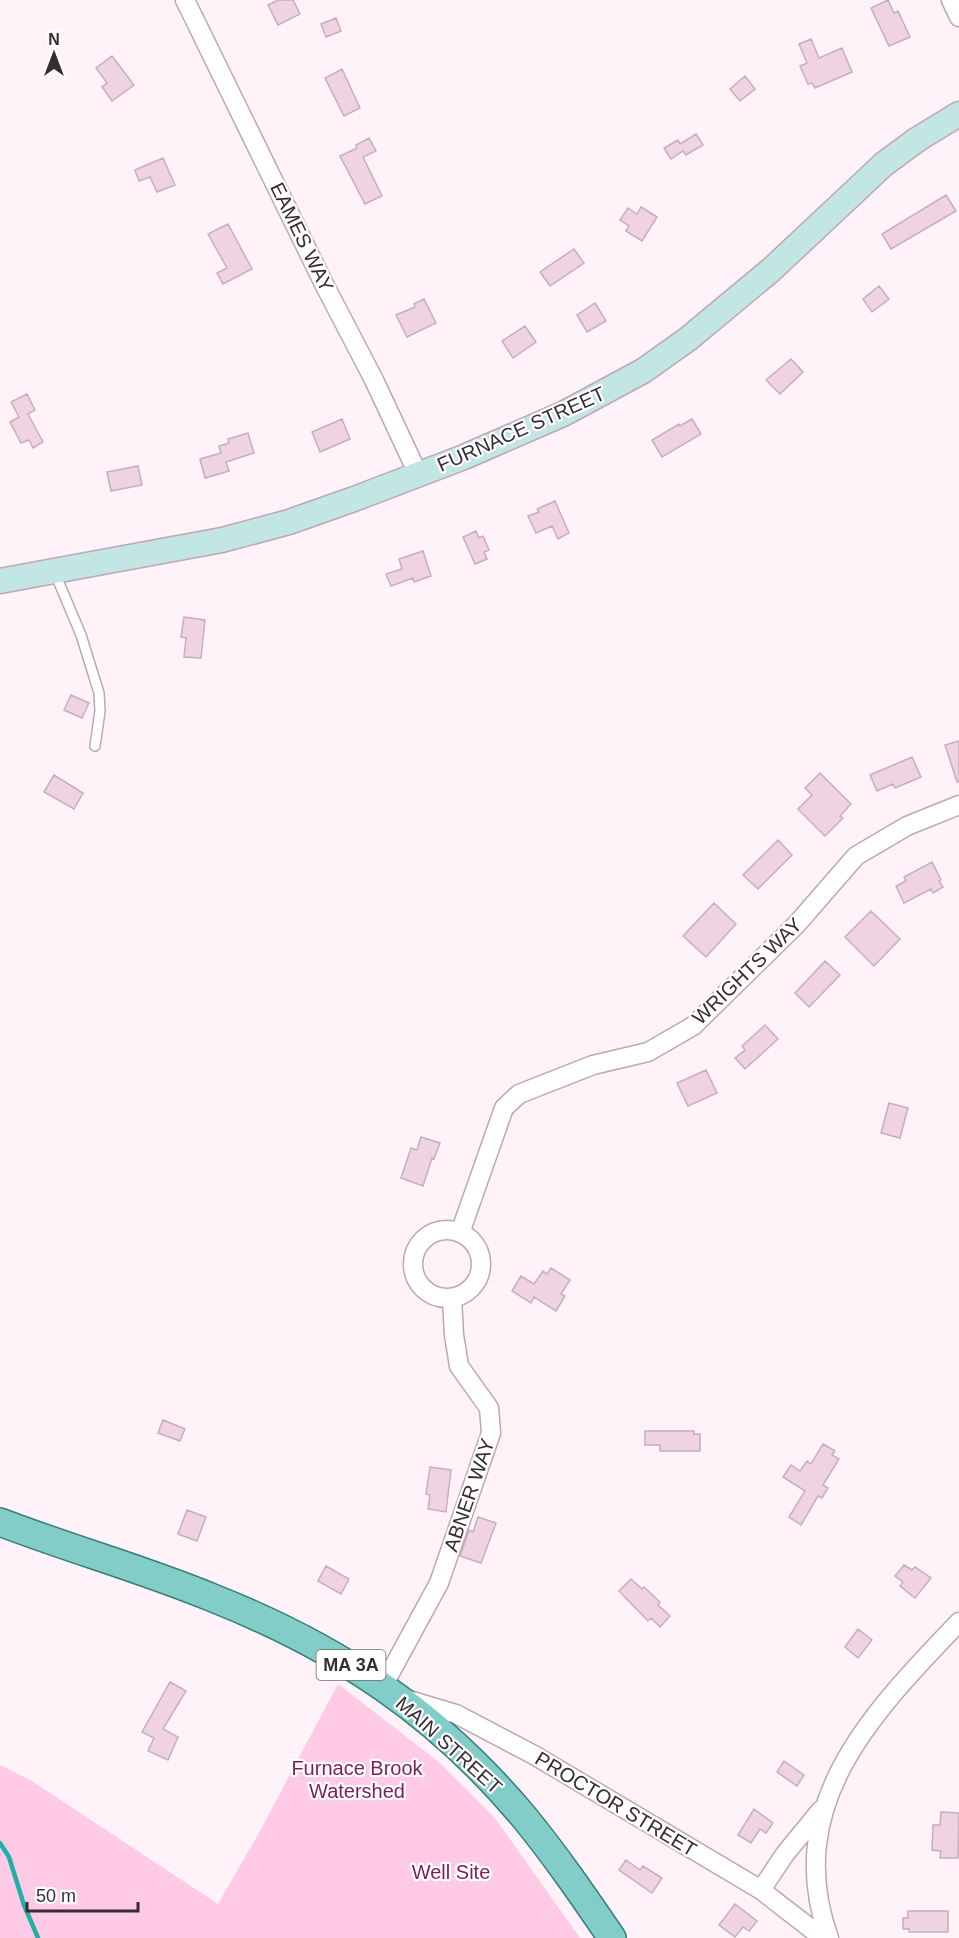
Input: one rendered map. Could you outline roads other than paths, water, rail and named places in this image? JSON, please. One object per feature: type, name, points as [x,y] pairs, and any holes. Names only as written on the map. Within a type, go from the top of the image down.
[{"type":"main road","name":"FURNACE STREET","points":[[0,581],[186,547],[255,531],[322,511],[513,437],[564,414],[617,387],[666,356],[751,287],[884,164],[918,139],[959,114]]},
{"type":"main road","name":"MAIN STREET","points":[[0,1522],[181,1585],[246,1611],[332,1654],[389,1691],[447,1738],[504,1794],[559,1861],[612,1938]]},
{"type":"street","name":"EAMES WAY","points":[[185,0],[324,284],[374,380],[418,474]]},
{"type":"street","points":[[951,0],[959,17]]},
{"type":"street","name":"WRIGHTS WAY","points":[[460,1233],[504,1108],[519,1094],[593,1065],[648,1052],[693,1026],[796,925],[856,856],[907,826],[959,805]]},
{"type":"street","points":[[451,1230],[460,1233],[474,1243],[481,1268],[474,1284],[460,1295],[452,1298],[435,1296],[427,1292],[416,1278],[413,1260],[420,1244],[433,1233],[451,1230]]},
{"type":"street","name":"ABNER WAY","points":[[389,1691],[439,1583],[491,1433],[489,1408],[459,1366],[452,1298]]},
{"type":"street","points":[[829,1938],[819,1903],[815,1863],[817,1840],[825,1804],[836,1777],[870,1724],[902,1684],[959,1623]]},
{"type":"street","name":"PROCTOR STREET","points":[[389,1691],[456,1714],[498,1735],[761,1890],[823,1938]]},
{"type":"street","points":[[761,1890],[785,1854],[825,1804]]},
{"type":"lane","points":[[54,570],[81,635],[99,693],[100,711],[95,746]]},
{"type":"waterway","points":[[0,1843],[9,1857],[24,1905],[38,1938]]},
{"type":"park label","name":"Furnace Brook Watershed","points":[[357,1780]]},
{"type":"park label","name":"Well Site","points":[[451,1872]]}]
